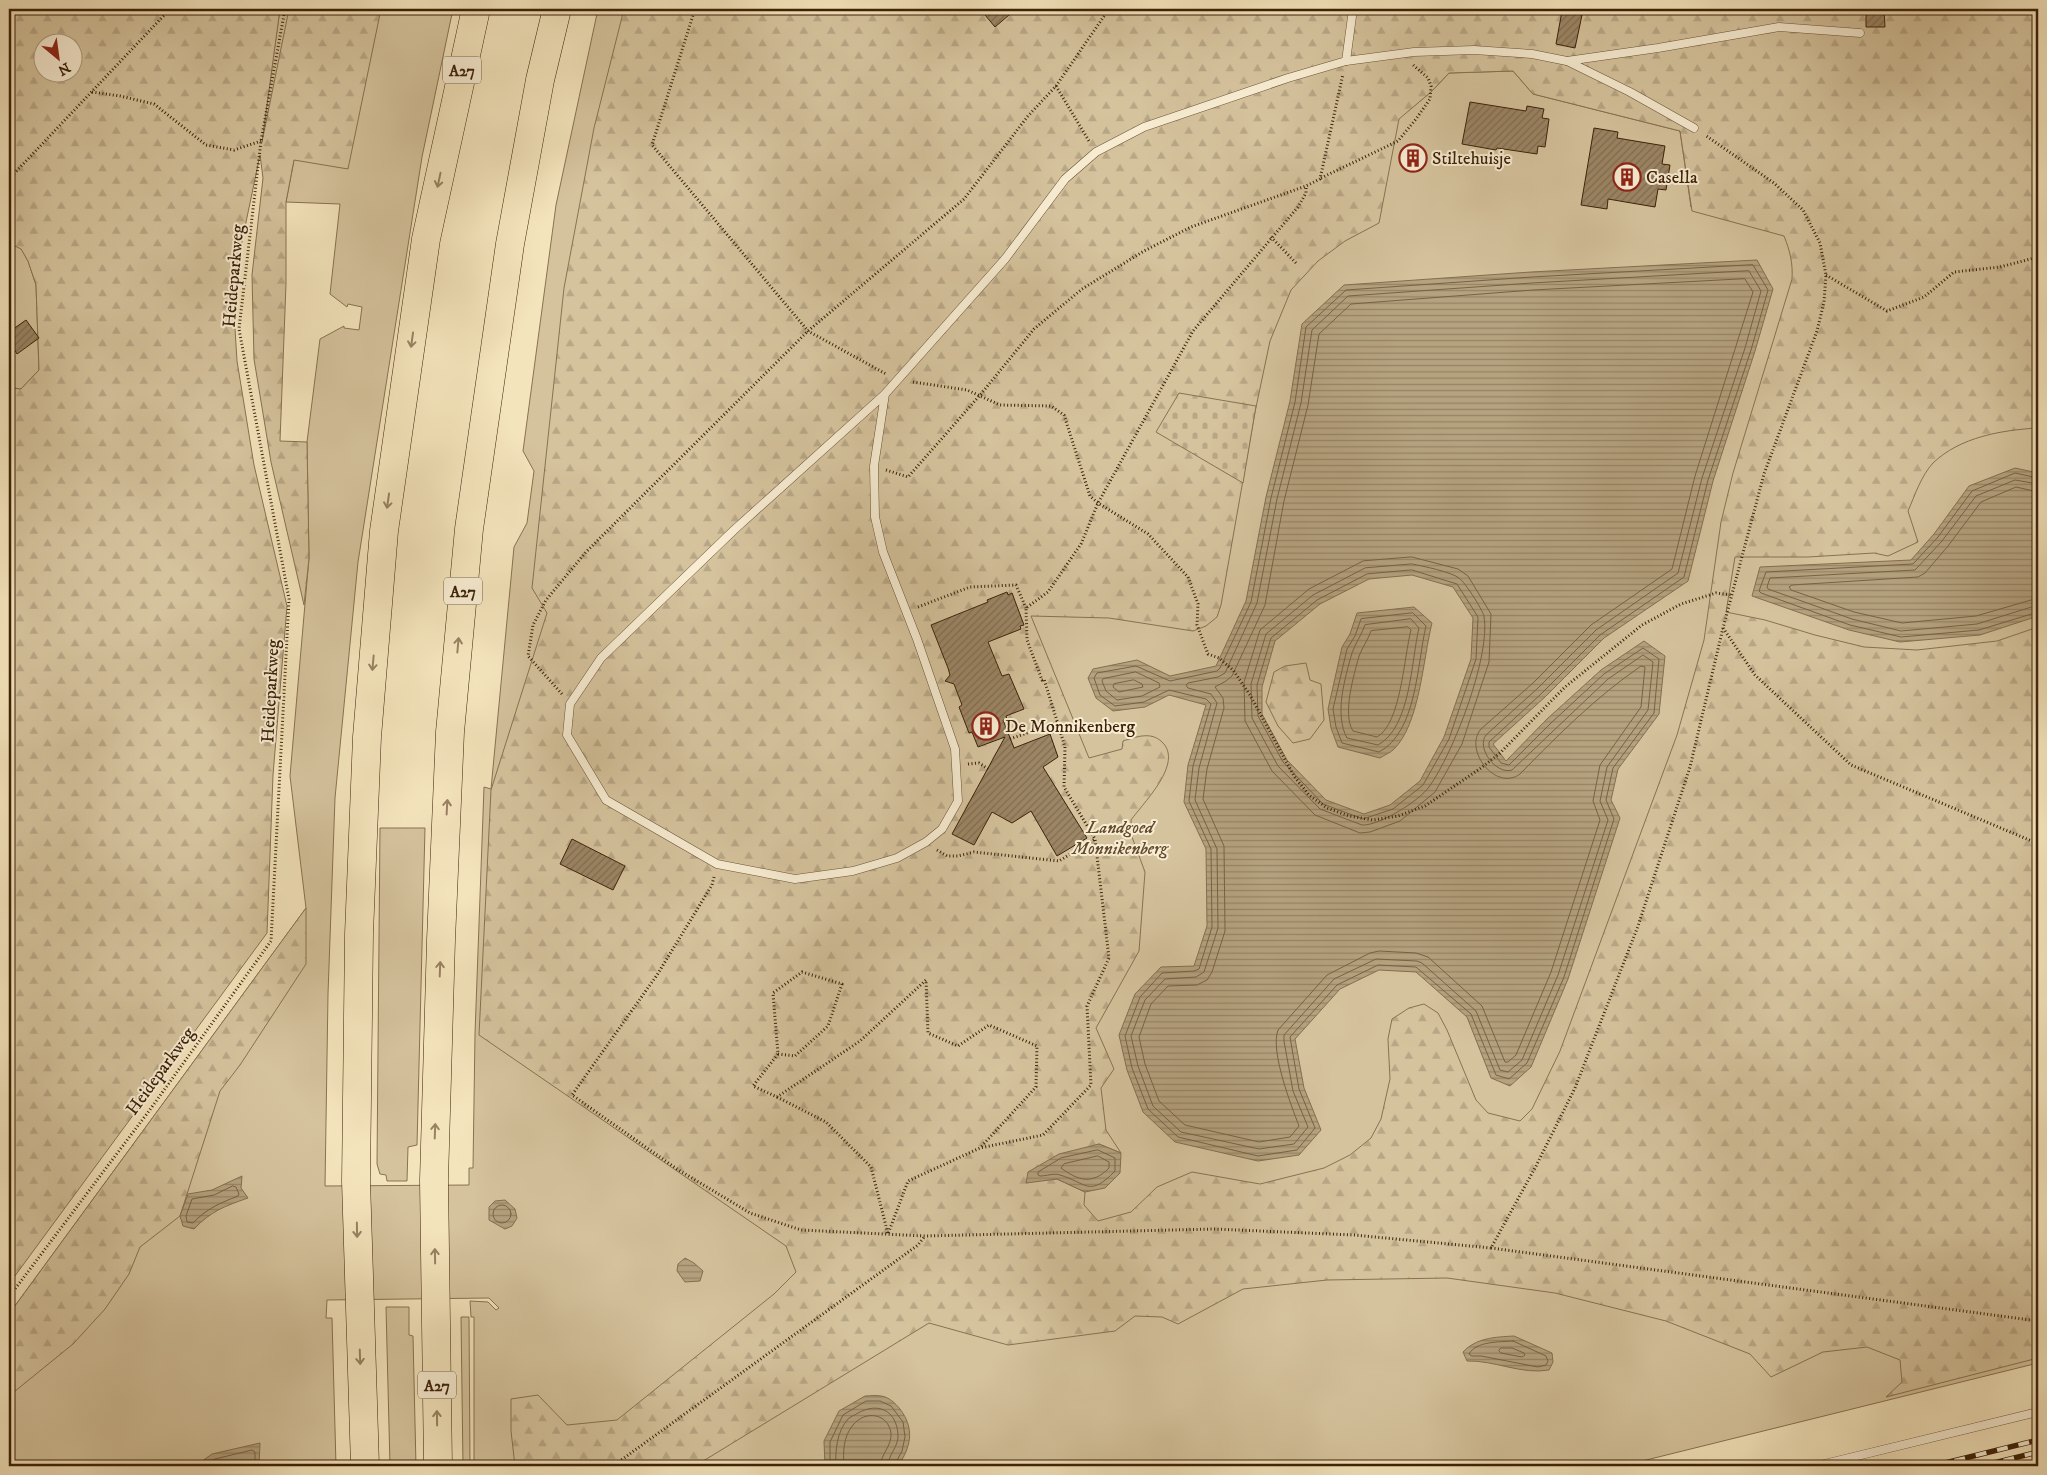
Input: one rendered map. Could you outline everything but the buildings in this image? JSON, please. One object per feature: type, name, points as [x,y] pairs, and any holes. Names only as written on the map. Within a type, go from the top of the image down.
[{"type":"highway","name":"A27","points":[[365,1466],[358,1308],[356,1182],[359,934],[366,757],[384,531],[426,239],[476,9]]},
{"type":"highway","name":"A27","points":[[438,1466],[434,1180],[441,940],[450,732],[469,529],[510,244],[540,80],[557,9]]},
{"type":"lane","points":[[1346,61],[1353,9]]},
{"type":"lane","points":[[1567,61],[1658,48],[1778,27],[1860,33]]},
{"type":"lane","points":[[885,394],[874,466],[875,517],[883,552],[907,612],[955,749],[958,801],[942,829],[926,842],[897,858],[853,871],[795,879],[717,864],[606,800],[567,735],[570,704],[600,658],[734,530],[885,394],[1005,259],[1065,179],[1096,152],[1144,127],[1288,78],[1346,61],[1414,52],[1474,50],[1532,54],[1567,61],[1630,92],[1694,128]]},
{"type":"lane","points":[[1816,1466],[2038,1412]]},
{"type":"path","points":[[9,179],[170,9]]},
{"type":"path","name":"Heideparkweg","points":[[9,1297],[149,1111],[271,941],[289,599],[239,329],[261,141],[285,9]]},
{"type":"path","points":[[570,704],[528,656],[534,625],[546,600],[586,552],[808,331],[964,199],[1028,116],[1056,86],[1108,9]]},
{"type":"path","points":[[874,466],[908,477],[981,394],[1034,329],[1082,289],[1144,251],[1191,228],[1306,186],[1398,141],[1430,99],[1431,86],[1428,78],[1412,64],[1414,52]]},
{"type":"path","points":[[1320,179],[1346,61]]},
{"type":"path","points":[[1056,86],[1096,152]]},
{"type":"path","points":[[92,92],[154,104],[206,145],[234,150],[261,141]]},
{"type":"path","points":[[1491,1248],[1536,1166],[1575,1088],[1638,926],[1690,767],[1723,628],[1764,474],[1817,331],[1824,302],[1826,274],[1820,243],[1804,210],[1774,183],[1694,128]]},
{"type":"path","points":[[1026,608],[1048,592],[1082,544],[1098,503],[1193,331],[1298,207],[1306,193],[1306,186]]},
{"type":"path","points":[[1271,237],[1297,264]]},
{"type":"path","points":[[1826,274],[1887,311],[1924,297],[1954,272],[2000,267],[2038,256]]},
{"type":"path","points":[[888,1234],[908,1181],[980,1148],[1043,1135],[1091,1085],[1087,1006],[1109,958],[1095,839],[1064,786],[1065,747],[1044,679],[1042,680],[1027,640],[1026,608],[1016,584],[970,587],[907,612]]},
{"type":"path","points":[[1220,658],[1233,670],[1250,695],[1294,776],[1309,795],[1327,808],[1349,816],[1373,820],[1398,816],[1425,806],[1500,753],[1565,687],[1642,625],[1681,604],[1716,593],[1732,595]]},
{"type":"path","points":[[1723,628],[1755,675],[1851,765],[2034,842],[2038,848]]},
{"type":"path","points":[[1010,740],[1058,722]]},
{"type":"path","points":[[956,766],[979,763],[990,770]]},
{"type":"path","points":[[2034,842],[2038,836]]},
{"type":"path","points":[[926,842],[947,856],[958,856],[974,852],[1059,861],[1095,839]]},
{"type":"path","points":[[717,864],[712,885],[658,974],[572,1095],[677,1169],[750,1213],[802,1230],[925,1236],[1214,1229],[1354,1235],[1491,1248],[2038,1321]]},
{"type":"path","points":[[778,1054],[795,1056],[828,1026],[842,984],[802,972],[773,993],[778,1054],[753,1086],[826,1122],[871,1167],[888,1234]]},
{"type":"path","points":[[777,1097],[860,1041],[926,980],[928,1033],[958,1046],[989,1025],[1037,1046],[1036,1087],[980,1148]]},
{"type":"path","points":[[613,1466],[918,1245],[925,1236]]},
{"type":"green space","points":[[9,9],[280,9],[262,142],[289,9],[381,9],[348,169],[294,160],[286,202],[286,284],[280,441],[307,442],[309,558],[304,605],[271,462],[254,359],[252,275],[263,178],[260,155],[235,275],[237,361],[254,465],[287,606],[273,775],[267,933],[9,1284],[9,388],[21,389],[39,370],[36,285],[28,261],[21,249],[9,243]]},
{"type":"green space","name":"Landgoed Monnikenberg","points":[[280,9],[453,9],[422,157],[358,562],[335,798],[328,994],[325,1186],[469,1185],[469,1168],[473,1168],[475,1034],[484,787],[491,789],[514,547],[527,523],[534,471],[523,451],[556,205],[598,9],[2038,9],[2038,1363],[1622,1466],[474,1466],[474,1317],[471,1317],[470,1301],[488,1302],[496,1310],[499,1308],[489,1298],[327,1300],[326,1318],[332,1318],[336,1466],[9,1466],[9,1314],[306,908],[290,776],[309,558],[307,442],[320,339],[344,326],[344,328],[359,330],[362,307],[348,304],[347,307],[330,294],[340,204],[286,202],[294,160],[260,153]],"holes":[[[1419,61],[1587,63],[1672,107],[1680,131],[1533,94],[1513,71],[1449,73],[1431,92],[1408,111]],[[1680,132],[1693,172],[1691,207]]]},
{"type":"green space","name":"Landgoed Monnikenberg","points":[[624,9],[2038,9],[2038,428],[1996,433],[1969,441],[1944,454],[1933,463],[1922,480],[1908,511],[1918,542],[1888,556],[1874,553],[1808,557],[1735,557],[1726,612],[1765,620],[1864,647],[1917,650],[1997,641],[2038,627],[2038,1358],[1886,1397],[1902,1382],[1900,1360],[1867,1347],[1823,1352],[1771,1377],[1750,1354],[1666,1321],[1555,1293],[1447,1278],[1327,1280],[1243,1289],[1178,1324],[1162,1317],[1135,1316],[1115,1331],[1008,1345],[929,1323],[695,1466],[515,1466],[511,1431],[511,1399],[538,1395],[567,1425],[617,1420],[774,1294],[796,1272],[786,1246],[479,1035],[491,790],[547,613],[532,588],[564,288],[594,128]],"holes":[[[1513,71],[1533,94],[1680,131],[1692,211],[1784,236],[1791,257],[1792,273],[1792,279],[1733,473],[1721,522],[1704,640],[1677,735],[1560,1051],[1532,1109],[1520,1121],[1488,1113],[1476,1100],[1438,1013],[1424,1004],[1409,1008],[1392,1019],[1388,1039],[1390,1079],[1381,1119],[1371,1138],[1350,1155],[1324,1168],[1260,1184],[1192,1172],[1157,1187],[1131,1212],[1098,1221],[1084,1205],[1085,1192],[1057,1179],[1026,1182],[1099,1144],[1121,1153],[1106,1130],[1101,1088],[1114,1069],[1096,1028],[1139,951],[1145,872],[1132,837],[1131,820],[1160,782],[1168,761],[1168,751],[1158,739],[1143,736],[1123,741],[1122,749],[1089,758],[1031,616],[1109,618],[1193,631],[1206,626],[1217,617],[1221,605],[1255,412],[1270,341],[1291,290],[1318,261],[1345,241],[1379,223],[1399,119],[1431,92],[1449,73]]]},
{"type":"green space","points":[[9,243],[21,248],[28,261],[36,285],[39,370],[21,389],[9,387]]},
{"type":"green space","points":[[1179,393],[1256,406],[1243,483],[1156,432]]},
{"type":"green space","points":[[1306,663],[1310,680],[1321,684],[1324,720],[1310,739],[1293,743],[1278,726],[1266,702],[1274,672],[1285,666]]},
{"type":"green space","points":[[380,828],[425,828],[417,1145],[408,1147],[407,1181],[387,1181],[386,1175],[380,1174],[377,1164]]},
{"type":"green space","points":[[306,908],[306,964],[240,1065],[220,1091],[180,1216],[140,1247],[129,1274],[105,1309],[73,1344],[9,1396],[9,1314]]},
{"type":"green space","points":[[386,1307],[409,1307],[409,1335],[413,1336],[416,1466],[390,1466]]},
{"type":"green space","points":[[461,1317],[469,1317],[470,1466],[463,1466]]},
{"type":"water","points":[[1757,260],[1773,289],[1713,481],[1688,581],[1604,638],[1545,697],[1493,744],[1506,761],[1547,719],[1601,670],[1644,641],[1665,656],[1659,714],[1618,769],[1611,800],[1620,818],[1568,979],[1531,1067],[1510,1086],[1491,1078],[1467,1017],[1416,972],[1379,970],[1340,989],[1295,1039],[1304,1088],[1321,1130],[1299,1155],[1258,1161],[1175,1142],[1143,1112],[1127,1070],[1119,1035],[1135,994],[1161,967],[1194,966],[1207,926],[1206,849],[1184,802],[1188,765],[1206,705],[1169,695],[1145,707],[1113,711],[1096,698],[1088,678],[1093,669],[1137,660],[1170,676],[1216,666],[1246,601],[1266,497],[1290,401],[1302,324],[1344,285],[1531,272]],"holes":[[[1412,575],[1453,587],[1473,618],[1471,659],[1444,737],[1420,781],[1390,805],[1364,814],[1326,800],[1287,760],[1262,714],[1262,687],[1275,641],[1320,604],[1369,579]]]},
{"type":"water","points":[[2015,468],[2038,473],[2038,616],[1980,635],[1900,642],[1849,630],[1752,596],[1760,567],[1911,560],[1934,534],[1969,486]]},
{"type":"water","points":[[1414,607],[1432,623],[1415,708],[1402,739],[1393,750],[1380,758],[1338,747],[1331,728],[1328,709],[1342,647],[1350,634],[1357,613]]},
{"type":"water","points":[[1099,1144],[1121,1153],[1120,1173],[1105,1188],[1085,1192],[1057,1179],[1026,1183],[1028,1172],[1059,1154]]},
{"type":"water","points":[[242,1176],[241,1188],[248,1198],[219,1210],[194,1229],[183,1226],[180,1216],[188,1194],[212,1190]]},
{"type":"water","points":[[505,1200],[515,1209],[517,1218],[512,1226],[505,1229],[489,1220],[489,1207],[495,1201]]},
{"type":"water","points":[[685,1258],[703,1271],[700,1281],[685,1282],[677,1271],[678,1264]]},
{"type":"water","points":[[1514,1336],[1552,1353],[1553,1362],[1549,1370],[1529,1371],[1477,1361],[1467,1361],[1463,1352],[1480,1341]]},
{"type":"water","points":[[865,1396],[887,1398],[905,1416],[908,1424],[909,1438],[906,1452],[898,1466],[825,1466],[824,1441],[839,1411]]},
{"type":"water","points":[[260,1443],[259,1466],[195,1466],[212,1454]]},
{"type":"railway","points":[[1933,1466],[2038,1440]]},
{"type":"railway","points":[[1982,1466],[2038,1452]]},
{"type":"place","name":"Stiltehuisje","points":[[1413,158]]},
{"type":"place","name":"Casella","points":[[1627,177]]},
{"type":"place","name":"De Monnikenberg","points":[[986,726]]}]
